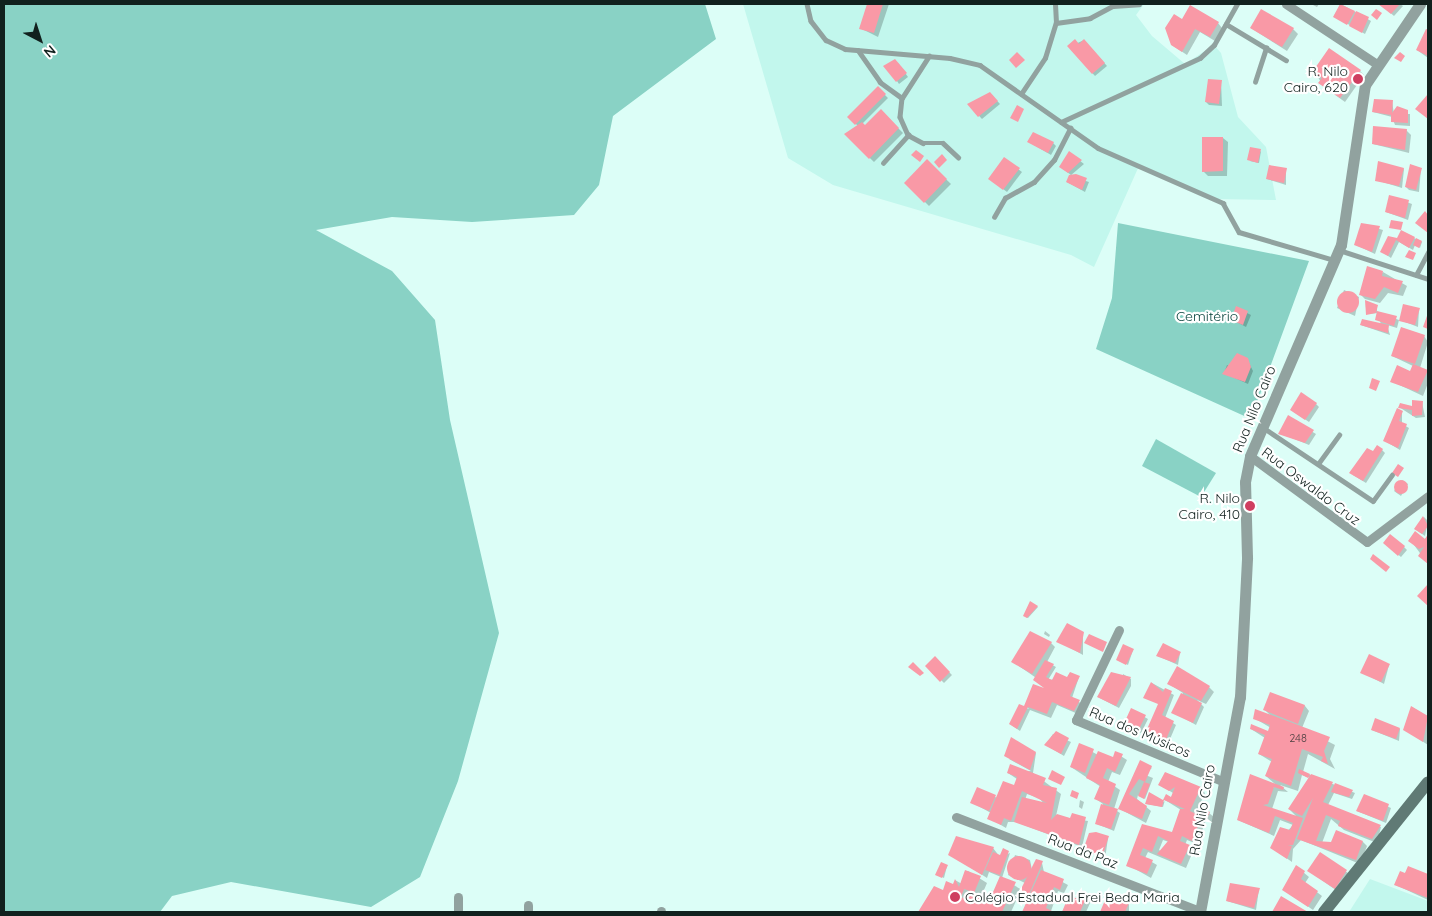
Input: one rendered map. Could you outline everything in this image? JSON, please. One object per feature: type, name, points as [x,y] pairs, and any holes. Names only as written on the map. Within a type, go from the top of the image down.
[{"type":"main road","points":[[1324,912],[1428,782]]},
{"type":"street","points":[[1286,4],[1376,63]]},
{"type":"street","name":"Rua Nilo Cairo","points":[[1200,912],[1222,781],[1240,696],[1245,644],[1244,482],[1250,456],[1261,426],[1336,255],[1359,110],[1376,63],[1420,4]]},
{"type":"street","name":"Rua Oswaldo Cruz","points":[[1250,456],[1367,542],[1428,496]]},
{"type":"street","name":"Rua dos Músicos","points":[[1119,630],[1076,720],[1222,781]]},
{"type":"street","name":"Rua da Paz","points":[[956,817],[1200,912]]},
{"type":"street","points":[[458,897],[458,912]]},
{"type":"lane","points":[[808,4],[811,21],[826,40],[858,50],[930,56],[980,65],[1098,148],[1223,202],[1239,232],[1428,279]]},
{"type":"lane","points":[[1022,94],[1045,58],[1056,23],[1055,4]]},
{"type":"lane","points":[[1056,23],[1090,18],[1112,6],[1139,4]]},
{"type":"lane","points":[[1061,122],[1200,58],[1226,24],[1237,4]]},
{"type":"lane","points":[[1226,24],[1286,60]]},
{"type":"lane","points":[[1255,82],[1266,48]]},
{"type":"lane","points":[[858,50],[880,82],[902,98]]},
{"type":"lane","points":[[930,56],[902,98],[900,117],[908,135],[923,143],[943,143],[958,157]]},
{"type":"lane","points":[[994,217],[1005,198],[1034,182],[1054,160],[1070,128]]},
{"type":"lane","points":[[883,163],[908,135]]},
{"type":"lane","points":[[1416,275],[1428,252]]},
{"type":"lane","points":[[1261,426],[1373,501],[1392,475]]},
{"type":"lane","points":[[1318,464],[1339,435]]},
{"type":"shaded area","points":[[743,4],[1144,4],[1136,15],[1152,36],[1185,64],[1214,45],[1221,53],[1238,117],[1266,147],[1276,200],[1216,199],[1139,166],[1094,267],[1071,255],[833,185],[788,158]]},
{"type":"shaded area","points":[[1370,879],[1428,901],[1428,912],[1349,912]]},
{"type":"green space","points":[[4,4],[705,4],[716,39],[613,116],[599,185],[574,215],[472,222],[392,217],[316,230],[392,271],[435,320],[450,420],[499,633],[458,781],[420,877],[371,907],[231,882],[172,896],[160,912],[4,912]]},
{"type":"green space","name":"Cemitério","points":[[1118,223],[1309,261],[1251,419],[1096,349],[1112,298]]},
{"type":"green space","points":[[1156,439],[1216,473],[1201,497],[1142,466]]},
{"type":"building","points":[[867,4],[883,4],[874,33],[859,29]]},
{"type":"building","points":[[1340,4],[1355,11],[1347,25],[1333,17]]},
{"type":"building","points":[[1378,4],[1400,4],[1391,14]]},
{"type":"building","points":[[1190,5],[1219,22],[1210,37],[1195,29],[1182,52],[1171,45],[1165,28],[1174,14],[1182,19]]},
{"type":"building","points":[[1261,9],[1294,28],[1282,47],[1250,28]]},
{"type":"building","points":[[1376,9],[1382,13],[1377,20],[1371,15]]},
{"type":"building","points":[[1356,11],[1369,17],[1362,33],[1349,26]]},
{"type":"building","points":[[1426,29],[1428,30],[1428,56],[1416,50]]},
{"type":"building","points":[[1075,39],[1079,44],[1084,39],[1105,63],[1092,74],[1067,46]]},
{"type":"building","points":[[1329,48],[1361,70],[1340,98],[1318,83],[1322,78],[1313,71]]},
{"type":"building","points":[[1017,52],[1025,60],[1016,68],[1009,60]]},
{"type":"building","points":[[1400,52],[1405,56],[1401,62],[1394,58]]},
{"type":"building","points":[[895,59],[907,73],[896,82],[883,66]]},
{"type":"building","points":[[1208,79],[1222,80],[1219,104],[1205,102]]},
{"type":"building","points":[[878,86],[886,94],[855,125],[847,117]]},
{"type":"building","points":[[990,92],[998,101],[978,117],[967,104]]},
{"type":"building","points":[[1428,94],[1428,119],[1415,109]]},
{"type":"building","points":[[1374,99],[1393,100],[1392,113],[1397,106],[1408,110],[1408,123],[1391,122],[1391,115],[1372,112]]},
{"type":"building","points":[[1017,105],[1024,109],[1018,122],[1010,118]]},
{"type":"building","points":[[881,109],[899,128],[869,159],[844,134],[862,122],[865,125]]},
{"type":"building","points":[[1373,126],[1407,129],[1405,150],[1372,144]]},
{"type":"building","points":[[1033,132],[1054,142],[1048,153],[1027,142]]},
{"type":"building","points":[[1202,137],[1223,137],[1223,171],[1202,172]]},
{"type":"building","points":[[1250,147],[1261,149],[1258,163],[1247,160]]},
{"type":"building","points":[[916,150],[924,156],[920,162],[911,155]]},
{"type":"building","points":[[1069,151],[1082,160],[1068,173],[1059,167]]},
{"type":"building","points":[[942,154],[947,160],[939,168],[934,162]]},
{"type":"building","points":[[1004,157],[1020,168],[1003,190],[988,179]]},
{"type":"building","points":[[927,159],[947,179],[924,203],[904,183]]},
{"type":"building","points":[[1378,161],[1404,168],[1399,186],[1375,181]]},
{"type":"building","points":[[1410,164],[1422,168],[1416,190],[1405,187]]},
{"type":"building","points":[[1269,165],[1287,168],[1284,183],[1266,179]]},
{"type":"building","points":[[1076,174],[1087,178],[1082,190],[1066,182],[1069,175]]},
{"type":"building","points":[[1389,195],[1409,200],[1405,218],[1385,212]]},
{"type":"building","points":[[1425,211],[1428,215],[1428,233],[1415,223]]},
{"type":"building","points":[[1391,220],[1403,222],[1401,230],[1389,228]]},
{"type":"building","points":[[1361,223],[1380,226],[1372,252],[1354,245]]},
{"type":"building","points":[[1401,230],[1415,237],[1409,248],[1396,240],[1388,256],[1380,252],[1388,236],[1397,238]]},
{"type":"building","points":[[1416,238],[1422,241],[1419,248],[1413,245]]},
{"type":"building","points":[[1409,250],[1416,253],[1413,260],[1405,257]]},
{"type":"building","points":[[1367,266],[1383,271],[1382,276],[1403,281],[1398,293],[1384,287],[1375,299],[1359,295]]},
{"type":"building","points":[[1348,291],[1356,294],[1359,302],[1356,310],[1348,313],[1340,310],[1337,302],[1340,294]]},
{"type":"building","points":[[1365,300],[1378,305],[1376,313],[1366,315]]},
{"type":"building","points":[[1403,304],[1420,308],[1415,325],[1399,321]]},
{"type":"building","points":[[1236,306],[1248,311],[1243,325],[1231,320]]},
{"type":"building","points":[[1377,311],[1397,316],[1394,326],[1375,320]]},
{"type":"building","points":[[1428,313],[1428,329],[1423,327]]},
{"type":"building","points":[[1362,319],[1389,325],[1388,333],[1360,325]]},
{"type":"building","points":[[1401,327],[1425,335],[1415,364],[1391,356]]},
{"type":"building","points":[[1237,353],[1248,358],[1251,367],[1245,382],[1222,374]]},
{"type":"building","points":[[1413,364],[1428,370],[1418,392],[1390,382],[1397,365],[1410,371]]},
{"type":"building","points":[[1372,378],[1380,381],[1376,391],[1369,388]]},
{"type":"building","points":[[1301,392],[1317,403],[1305,420],[1290,410]]},
{"type":"building","points":[[1412,400],[1423,401],[1422,415],[1412,416],[1412,410],[1398,408],[1400,403],[1412,406]]},
{"type":"building","points":[[1397,408],[1403,411],[1399,421],[1407,424],[1398,448],[1383,441]]},
{"type":"building","points":[[1288,415],[1314,430],[1305,443],[1278,434]]},
{"type":"building","points":[[1377,445],[1383,449],[1363,481],[1349,473],[1367,448],[1373,451]]},
{"type":"building","points":[[1398,464],[1404,468],[1398,477],[1392,473]]},
{"type":"building","points":[[1401,480],[1406,482],[1408,487],[1406,492],[1401,494],[1396,492],[1394,487],[1396,482]]},
{"type":"building","points":[[1423,516],[1428,526],[1422,534],[1414,529]]},
{"type":"building","points":[[1415,531],[1425,539],[1428,534],[1428,564],[1418,556],[1424,547],[1419,549],[1408,541]]},
{"type":"building","points":[[1390,534],[1405,546],[1398,556],[1383,543]]},
{"type":"building","points":[[1373,554],[1390,567],[1386,572],[1370,559]]},
{"type":"building","points":[[1428,584],[1428,606],[1417,596]]},
{"type":"building","points":[[1030,601],[1038,606],[1027,618],[1023,616]]},
{"type":"building","points":[[1067,623],[1084,632],[1080,653],[1056,642]]},
{"type":"building","points":[[1030,631],[1052,642],[1032,674],[1011,662]]},
{"type":"building","points":[[1089,634],[1107,642],[1103,652],[1084,643]]},
{"type":"building","points":[[1163,643],[1181,652],[1175,663],[1156,656]]},
{"type":"building","points":[[1123,644],[1134,649],[1126,665],[1116,660]]},
{"type":"building","points":[[1369,654],[1390,664],[1381,682],[1360,673]]},
{"type":"building","points":[[935,656],[950,672],[940,682],[925,666]]},
{"type":"building","points":[[1045,660],[1054,664],[1046,677],[1052,680],[1056,672],[1067,677],[1070,672],[1080,676],[1070,696],[1080,700],[1074,711],[1052,702],[1047,714],[1028,707],[1017,729],[1009,724],[1019,704],[1024,706],[1033,684],[1044,688],[1033,680]]},
{"type":"building","points":[[913,662],[924,673],[920,676],[908,667]]},
{"type":"building","points":[[1177,666],[1210,686],[1201,701],[1167,684]]},
{"type":"building","points":[[1111,672],[1131,677],[1116,706],[1097,697]]},
{"type":"building","points":[[1151,682],[1163,692],[1165,688],[1172,691],[1162,715],[1174,721],[1164,744],[1144,736],[1158,704],[1143,698]]},
{"type":"building","points":[[1270,692],[1305,705],[1298,724],[1263,710]]},
{"type":"building","points":[[1181,693],[1202,703],[1193,723],[1171,713]]},
{"type":"building","points":[[1411,706],[1428,716],[1423,742],[1403,730]]},
{"type":"building","points":[[1131,708],[1146,715],[1138,731],[1132,728],[1129,733],[1121,730]]},
{"type":"building","points":[[1255,709],[1330,737],[1324,751],[1328,764],[1321,761],[1323,757],[1302,749],[1291,786],[1265,776],[1272,759],[1258,754],[1265,735],[1250,729],[1251,724],[1268,731],[1270,725],[1253,719]]},
{"type":"building","points":[[1375,718],[1400,728],[1396,739],[1371,730]]},
{"type":"building","points":[[1056,731],[1069,738],[1061,754],[1044,745]]},
{"type":"building","points":[[1011,737],[1036,752],[1030,770],[1004,756]]},
{"type":"building","points":[[1079,743],[1094,749],[1085,773],[1070,767]]},
{"type":"building","points":[[1098,751],[1113,757],[1115,751],[1123,754],[1115,772],[1107,768],[1103,778],[1116,784],[1109,805],[1094,799],[1100,785],[1086,778]]},
{"type":"building","points":[[1140,760],[1152,766],[1145,782],[1139,779],[1129,794],[1147,806],[1142,819],[1118,809]]},
{"type":"building","points":[[1010,764],[1046,778],[1043,785],[1057,788],[1051,820],[1057,814],[1070,818],[1072,813],[1086,817],[1079,845],[1014,822],[1022,797],[1047,803],[1022,791],[1011,821],[1004,818],[1001,825],[987,819],[1003,781],[1014,785],[1017,777],[1007,773]]},
{"type":"building","points":[[1299,769],[1310,774],[1308,778],[1298,773]]},
{"type":"building","points":[[1052,770],[1065,777],[1061,785],[1048,779]]},
{"type":"building","points":[[1165,772],[1201,787],[1190,811],[1198,815],[1201,808],[1210,812],[1207,818],[1202,816],[1192,841],[1182,836],[1180,841],[1190,845],[1181,864],[1157,854],[1168,841],[1158,836],[1152,852],[1143,848],[1140,855],[1153,860],[1147,874],[1126,866],[1142,824],[1172,832],[1180,809],[1185,809],[1164,800],[1162,807],[1145,804],[1149,792],[1163,800],[1166,794],[1171,797],[1175,787],[1169,791],[1158,785]]},
{"type":"building","points":[[1250,774],[1284,787],[1283,790],[1274,787],[1268,804],[1263,805],[1303,818],[1293,845],[1288,845],[1292,846],[1287,859],[1270,848],[1280,827],[1290,830],[1293,823],[1275,816],[1269,833],[1237,820]]},
{"type":"building","points":[[1311,774],[1333,782],[1323,802],[1381,825],[1372,839],[1338,826],[1340,821],[1326,815],[1316,841],[1331,842],[1336,830],[1363,841],[1356,860],[1297,839],[1313,798],[1302,816],[1288,809]]},
{"type":"building","points":[[1144,782],[1150,784],[1144,799],[1138,796]]},
{"type":"building","points":[[1335,783],[1353,790],[1349,797],[1331,792]]},
{"type":"building","points":[[977,787],[996,795],[989,811],[970,803]]},
{"type":"building","points":[[1072,790],[1079,793],[1077,799],[1070,796]]},
{"type":"building","points":[[1364,794],[1389,804],[1383,821],[1356,811]]},
{"type":"building","points":[[1101,804],[1118,809],[1111,829],[1095,824]]},
{"type":"building","points":[[1096,832],[1109,836],[1102,857],[1083,850],[1089,833]]},
{"type":"building","points":[[956,836],[994,847],[982,875],[948,855]]},
{"type":"building","points":[[1003,848],[1009,851],[1000,875],[985,870],[993,852],[1000,855]]},
{"type":"building","points":[[1320,852],[1347,870],[1335,889],[1307,871]]},
{"type":"building","points":[[1019,856],[1028,859],[1031,868],[1028,877],[1019,880],[1010,877],[1007,868],[1010,859]]},
{"type":"building","points":[[1036,859],[1043,861],[1028,897],[1019,893]]},
{"type":"building","points":[[941,862],[948,865],[942,878],[935,875]]},
{"type":"building","points":[[1296,865],[1305,871],[1301,879],[1318,891],[1308,907],[1282,890]]},
{"type":"building","points":[[1408,866],[1428,874],[1428,898],[1394,885],[1400,871],[1405,873]]},
{"type":"building","points":[[965,870],[981,876],[974,893],[990,899],[1000,876],[1016,882],[1002,912],[918,912],[934,886],[943,890],[946,881],[953,884],[955,879],[959,887]],"holes":[[[964,889],[970,891],[966,899],[961,897]]]},
{"type":"building","points":[[1041,870],[1064,879],[1060,890],[1054,887],[1046,908],[1054,912],[1022,912]]},
{"type":"building","points":[[1230,883],[1260,888],[1254,908],[1226,901]]},
{"type":"building","points":[[1081,893],[1087,896],[1080,912],[1062,912],[1069,895],[1078,899]]},
{"type":"building","points":[[1108,893],[1129,903],[1125,912],[1100,912]]},
{"type":"building","points":[[1281,896],[1308,912],[1272,912]]},
{"type":"place","name":"R. Nilo Cairo, 620","points":[[1358,79]]},
{"type":"place","name":"R. Nilo Cairo, 410","points":[[1250,506]]},
{"type":"place","name":"Colégio Estadual Frei Beda Maria","points":[[955,897]]}]
